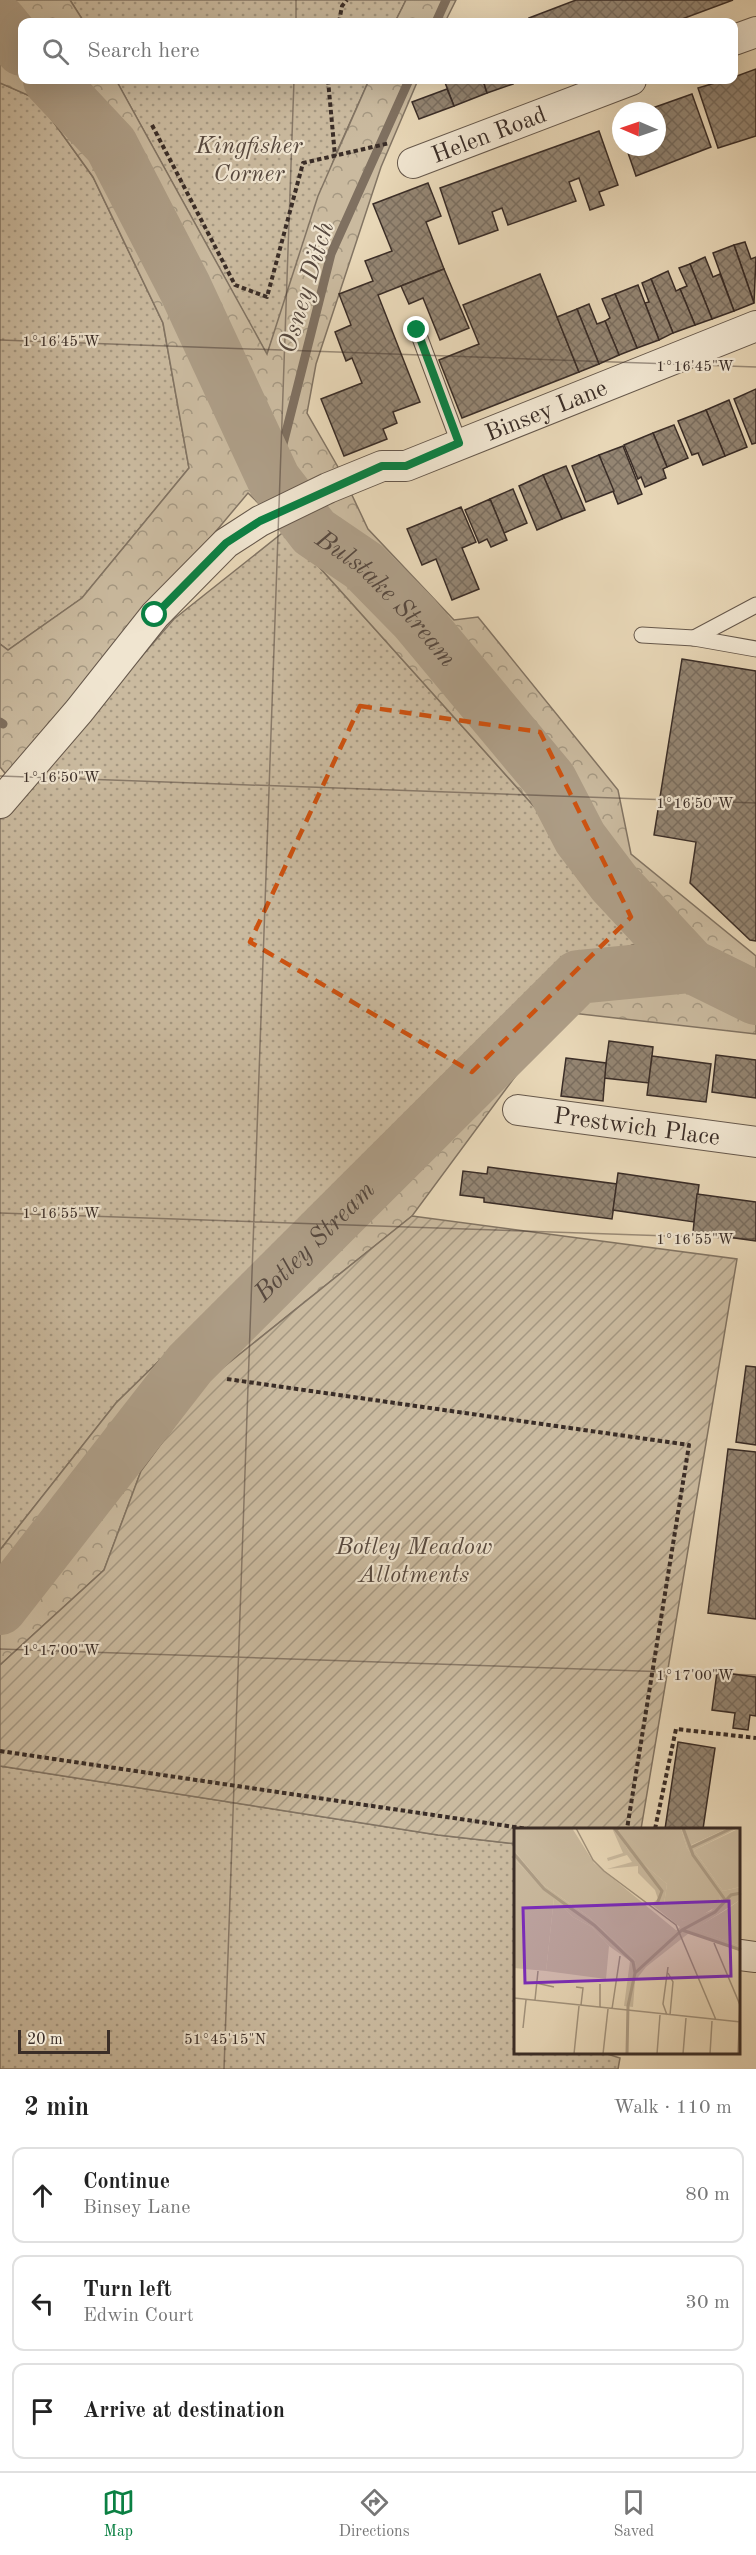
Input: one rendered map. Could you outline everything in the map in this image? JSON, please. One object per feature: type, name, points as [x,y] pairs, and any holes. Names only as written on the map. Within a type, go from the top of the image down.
[{"type":"street","points":[[738,39],[756,32]]},
{"type":"street","name":"Helen Road","points":[[403,153],[619,84]]},
{"type":"street","name":"Binsey Lane","points":[[0,803],[79,711],[155,615],[226,543],[260,521],[382,466],[406,466],[756,326]]},
{"type":"street","name":"Prestwich Place","points":[[518,1110],[756,1142]]},
{"type":"street","points":[[741,1954],[756,1957]]},
{"type":"lane","points":[[417,330],[459,443]]},
{"type":"lane","points":[[694,638],[756,605]]},
{"type":"lane","points":[[642,635],[694,638],[756,649]]},
{"type":"path","points":[[340,18],[342,6],[347,0]]},
{"type":"path","points":[[328,84],[335,156]]},
{"type":"path","points":[[152,125],[235,285],[267,297],[303,163],[335,156],[403,153]]},
{"type":"path","points":[[227,1379],[689,1445],[627,1828]]},
{"type":"path","points":[[655,1828],[676,1729],[756,1738]]},
{"type":"path","points":[[0,1751],[521,1828]]},
{"type":"highlighted area","points":[[360,706],[540,732],[631,917],[472,1072],[250,942]]},
{"type":"green space","points":[[0,0],[70,0],[81,18],[18,18],[18,84],[118,84],[267,354],[318,196],[367,84],[416,84],[381,167],[316,364],[307,413],[342,474],[368,529],[454,620],[478,617],[618,790],[631,854],[756,956],[756,1034],[563,1012],[412,1216],[210,1378],[141,1471],[104,1570],[0,1665],[0,1550],[116,1403],[376,1149],[548,972],[636,944],[558,833],[286,530],[248,493],[9,778],[0,767],[0,644],[8,650],[82,598],[189,468],[163,323],[93,177],[37,99],[0,83]]},
{"type":"green space","points":[[70,0],[406,0],[397,18],[81,18]]},
{"type":"green space","points":[[406,0],[456,0],[447,18],[397,18]]},
{"type":"green space","points":[[0,83],[37,99],[93,177],[163,323],[189,468],[82,598],[8,650],[0,644]]},
{"type":"green space","name":"Kingfisher Corner","points":[[118,84],[367,84],[335,156],[267,355]]},
{"type":"green space","points":[[286,530],[558,833],[636,944],[548,972],[376,1149],[116,1403],[0,1550],[0,820],[174,619]]},
{"type":"green space","name":"Botley Meadow Allotments","points":[[412,1216],[737,1259],[641,1828],[514,1828],[514,1844],[438,1835],[0,1766],[0,1665],[104,1570],[141,1471],[210,1378]]},
{"type":"green space","points":[[0,1766],[438,1835],[514,1844],[514,2054],[607,2054],[620,2058],[618,2069],[0,2069]]},
{"type":"building","points":[[576,0],[733,0],[685,18],[529,18]]},
{"type":"building","points":[[756,69],[756,136],[718,148],[698,88],[712,84],[738,84],[738,76]]},
{"type":"building","points":[[446,84],[484,84],[487,93],[454,106]]},
{"type":"building","points":[[484,84],[513,84],[487,93]]},
{"type":"building","points":[[447,89],[454,106],[419,119],[412,102]]},
{"type":"building","points":[[692,94],[711,147],[636,176],[629,156],[666,156],[666,103]]},
{"type":"building","points":[[599,131],[618,185],[599,192],[604,205],[590,210],[579,178],[569,182],[576,201],[508,225],[502,208],[492,212],[498,230],[459,244],[440,188]]},
{"type":"building","points":[[428,183],[441,216],[426,222],[444,269],[378,295],[420,402],[393,412],[397,423],[383,429],[387,439],[344,456],[321,399],[362,383],[352,358],[346,361],[335,332],[351,325],[339,294],[373,281],[365,261],[392,251],[373,204]]},
{"type":"building","points":[[745,242],[751,259],[756,257],[754,303],[734,245]]},
{"type":"building","points":[[734,245],[754,303],[734,311],[713,253]]},
{"type":"building","points":[[705,257],[713,277],[720,274],[734,311],[712,319],[690,264]]},
{"type":"building","points":[[690,264],[712,319],[695,325],[680,289],[687,286],[679,268]]},
{"type":"building","points":[[444,269],[469,328],[440,340],[423,298],[409,304],[401,286]]},
{"type":"building","points":[[668,271],[676,291],[680,289],[695,325],[673,333],[651,279]]},
{"type":"building","points":[[540,274],[579,372],[462,418],[439,360],[479,344],[463,305]]},
{"type":"building","points":[[651,279],[673,333],[659,340],[645,303],[649,302],[642,283]]},
{"type":"building","points":[[638,285],[659,340],[637,348],[615,294]]},
{"type":"building","points":[[615,294],[637,348],[619,355],[605,321],[610,318],[602,299]]},
{"type":"building","points":[[589,304],[597,324],[605,321],[619,355],[599,364],[577,309]]},
{"type":"building","points":[[577,309],[599,364],[579,372],[557,317]]},
{"type":"building","points":[[756,389],[756,443],[752,444],[734,399]]},
{"type":"building","points":[[729,400],[747,447],[725,456],[706,410]]},
{"type":"building","points":[[706,410],[725,456],[703,465],[698,453],[692,455],[678,421]]},
{"type":"building","points":[[674,425],[688,458],[667,467],[653,433]]},
{"type":"building","points":[[653,433],[667,467],[663,469],[666,478],[645,487],[641,477],[638,479],[624,445]]},
{"type":"building","points":[[623,446],[642,494],[618,504],[599,455]]},
{"type":"building","points":[[599,455],[614,491],[586,502],[572,466]]},
{"type":"building","points":[[566,466],[585,510],[562,519],[543,475]]},
{"type":"building","points":[[543,475],[562,519],[537,530],[519,486]]},
{"type":"building","points":[[513,489],[527,523],[504,533],[490,499]]},
{"type":"building","points":[[490,499],[507,540],[491,547],[487,539],[479,543],[465,510]]},
{"type":"building","points":[[461,507],[476,542],[462,548],[479,589],[452,600],[436,559],[422,565],[407,529]]},
{"type":"building","points":[[682,659],[756,671],[756,941],[750,940],[690,883],[696,842],[654,835]]},
{"type":"building","points":[[609,1041],[653,1047],[649,1083],[604,1078]]},
{"type":"building","points":[[716,1055],[756,1060],[756,1098],[712,1092]]},
{"type":"building","points":[[652,1056],[711,1064],[706,1102],[647,1095]]},
{"type":"building","points":[[566,1058],[606,1063],[603,1101],[561,1096]]},
{"type":"building","points":[[488,1167],[617,1184],[612,1219],[484,1202],[484,1198],[460,1195],[463,1171],[487,1174]]},
{"type":"building","points":[[618,1173],[699,1185],[694,1222],[613,1210]]},
{"type":"building","points":[[697,1194],[756,1202],[756,1241],[693,1232]]},
{"type":"building","points":[[746,1366],[756,1367],[756,1445],[736,1442]]},
{"type":"building","points":[[728,1449],[756,1452],[756,1619],[708,1613]]},
{"type":"building","points":[[717,1672],[756,1677],[756,1716],[750,1715],[748,1730],[733,1728],[735,1713],[712,1710]]},
{"type":"building","points":[[678,1742],[715,1748],[703,1828],[665,1828]]},
{"type":"waterway","name":"Osney Ditch","points":[[438,18],[446,0]]},
{"type":"waterway","name":"Bulstake Stream","points":[[0,22],[18,44]]},
{"type":"waterway","name":"Bulstake Stream","points":[[54,84],[111,145],[185,288],[274,480],[314,532],[364,566],[415,618],[550,780],[580,838],[614,883],[691,966],[756,998]]},
{"type":"waterway","name":"Osney Ditch","points":[[274,480],[331,254],[407,84]]},
{"type":"waterway","name":"Botley Stream","points":[[0,1608],[190,1364],[578,977],[691,966]]},
{"type":"route","points":[[155,615],[226,543],[260,521],[382,466],[406,466],[459,443],[417,330]]}]
